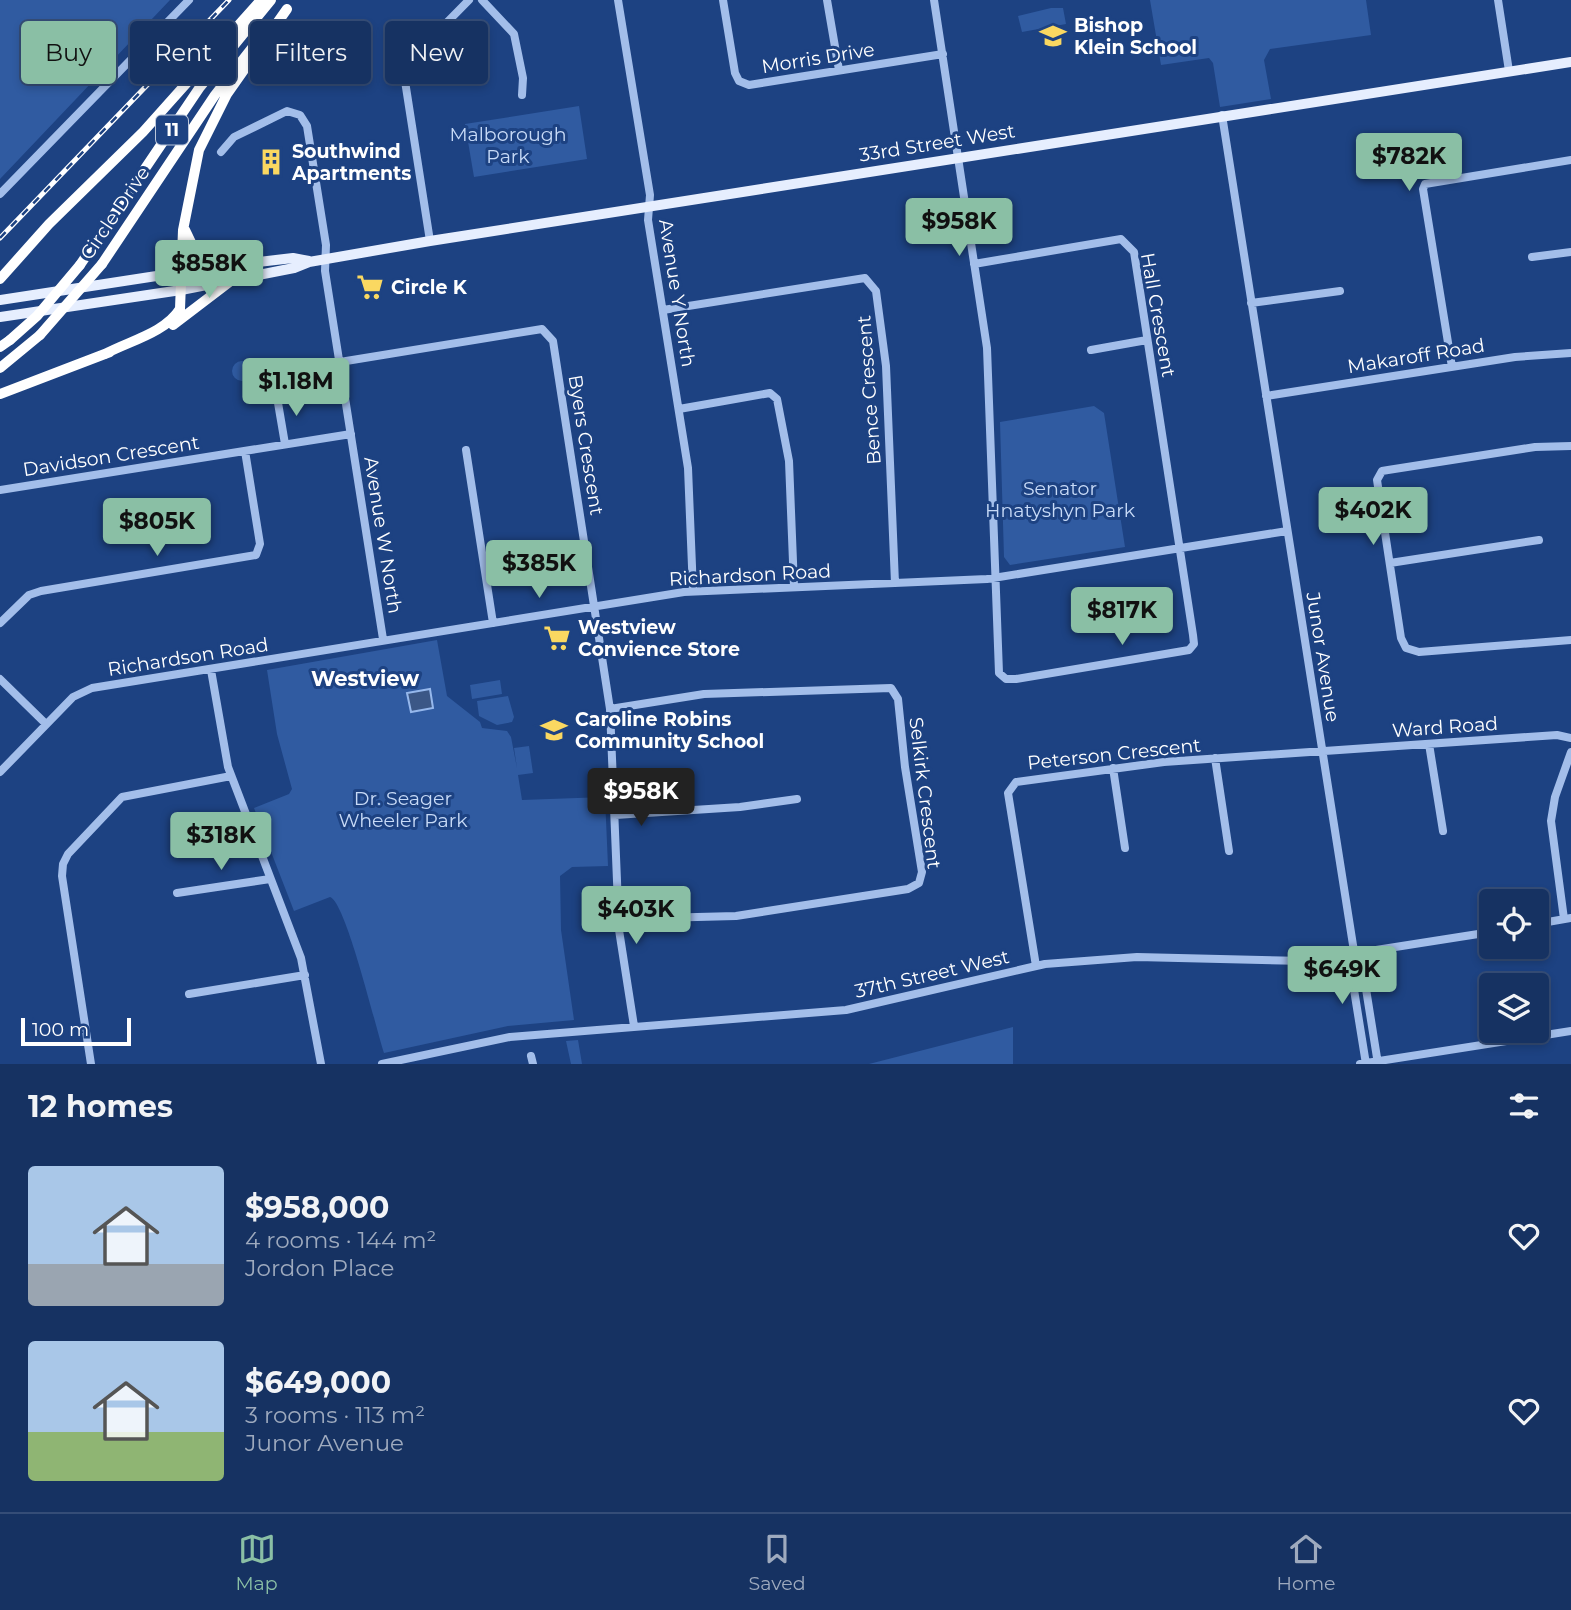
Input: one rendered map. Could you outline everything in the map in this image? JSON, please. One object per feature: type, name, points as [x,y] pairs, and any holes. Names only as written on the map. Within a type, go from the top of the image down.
[{"type":"highway","points":[[0,272],[143,132],[261,0]]},
{"type":"highway","name":"Circle Drive","points":[[5,344],[37,316],[80,265],[207,78],[271,0]]},
{"type":"highway","name":"Circle Drive","points":[[0,368],[40,335],[102,264],[244,55],[297,0]]},
{"type":"highway","points":[[105,354],[172,319],[180,309],[185,214],[195,162],[215,115],[287,9]]},
{"type":"highway","points":[[185,214],[190,245],[201,260],[215,267]]},
{"type":"highway","points":[[0,279],[16,259]]},
{"type":"highway","points":[[0,394],[167,328],[232,279]]},
{"type":"main road","name":"33rd Street West","points":[[0,317],[181,290],[309,262],[430,241],[1571,62]]},
{"type":"main road","name":"33rd Street West","points":[[0,300],[215,267],[293,258],[309,262]]},
{"type":"street","points":[[0,194],[189,0]]},
{"type":"street","points":[[430,241],[405,81],[407,63],[469,0]]},
{"type":"street","points":[[482,0],[516,39],[523,78],[522,94]]},
{"type":"street","name":"Avenue Y North","points":[[618,0],[649,206],[648,220],[689,477],[693,591]]},
{"type":"street","name":"Morris Drive","points":[[723,0],[735,73],[739,81],[749,85],[943,54]]},
{"type":"street","points":[[827,0],[839,70]]},
{"type":"street","points":[[934,0],[987,357],[996,578]]},
{"type":"street","points":[[1498,0],[1509,71]]},
{"type":"street","name":"Avenue W North","points":[[221,152],[234,137],[288,111],[300,115],[308,132],[383,639]]},
{"type":"street","name":"Junor Avenue","points":[[1222,115],[1354,955],[1350,965],[1364,1064]]},
{"type":"street","points":[[1452,367],[1423,189],[1425,184],[1571,160]]},
{"type":"street","name":"Hall Crescent","points":[[974,264],[1121,239],[1126,241],[1134,252],[1194,644],[1189,650],[1006,679],[998,667],[996,578]]},
{"type":"street","points":[[1532,257],[1571,252]]},
{"type":"street","name":"Bence Crescent","points":[[663,310],[865,278],[872,283],[876,291],[886,366],[895,583]]},
{"type":"street","points":[[1251,303],[1340,291]]},
{"type":"street","name":"Byers Crescent","points":[[340,362],[547,331],[553,341],[610,709],[619,919],[634,1026]]},
{"type":"street","points":[[1091,349],[1147,340]]},
{"type":"street","name":"Makaroff Road","points":[[1266,396],[1535,354],[1571,353]]},
{"type":"street","points":[[679,409],[769,393],[777,399],[789,461],[794,587]]},
{"type":"street","points":[[277,397],[285,444]]},
{"type":"street","name":"Davidson Crescent","points":[[0,490],[351,434]]},
{"type":"street","points":[[1571,446],[1535,447],[1382,471],[1377,485],[1402,638],[1410,650],[1419,652],[1571,640]]},
{"type":"street","points":[[466,450],[493,623]]},
{"type":"street","points":[[0,623],[29,594],[256,555],[260,544],[245,451]]},
{"type":"street","name":"Richardson Road","points":[[0,772],[73,697],[86,690],[383,639],[693,591],[996,578],[1287,531]]},
{"type":"street","points":[[1390,563],[1539,540]]},
{"type":"street","points":[[211,670],[231,776],[305,975],[321,1064]]},
{"type":"street","points":[[0,679],[46,724]]},
{"type":"street","name":"Selkirk Crescent","points":[[610,709],[704,694],[891,688],[898,699],[905,767],[922,872],[919,883],[908,889],[752,914],[619,919]]},
{"type":"street","name":"Ward Road","points":[[1322,751],[1557,735],[1571,738]]},
{"type":"street","points":[[1429,744],[1443,831]]},
{"type":"street","name":"Peterson Crescent","points":[[1036,966],[1009,787],[1021,780],[1113,768],[1322,751]]},
{"type":"street","points":[[1549,922],[1567,919],[1551,821],[1555,797],[1571,752]]},
{"type":"street","points":[[1215,758],[1229,851]]},
{"type":"street","points":[[1113,768],[1125,849]]},
{"type":"street","points":[[91,1064],[62,876],[64,859],[122,797],[231,776]]},
{"type":"street","points":[[615,815],[740,807],[797,799]]},
{"type":"street","points":[[177,893],[270,879]]},
{"type":"street","name":"37th Street West","points":[[382,1064],[510,1037],[846,1010],[1036,966],[1115,958],[1296,961],[1354,955],[1479,934]]},
{"type":"street","name":"Junor Avenue","points":[[1354,955],[1362,964],[1378,1063]]},
{"type":"street","points":[[189,994],[305,975]]},
{"type":"street","points":[[1364,1064],[1571,1031]]},
{"type":"green space","points":[[0,0],[170,0],[150,21],[130,21],[130,42],[116,57],[116,21],[21,21],[21,84],[90,84],[0,179]]},
{"type":"green space","points":[[1150,0],[1366,0],[1371,35],[1270,49],[1264,60],[1271,99],[1220,107],[1213,63],[1209,58],[1161,65]]},
{"type":"green space","points":[[1051,8],[1063,8],[1066,24],[1022,32],[1018,16]]},
{"type":"green space","name":"Malborough Park","points":[[579,106],[587,159],[474,177],[465,124]]},
{"type":"green space","points":[[242,361],[249,364],[252,371],[249,378],[242,381],[235,378],[232,371],[235,364]]},
{"type":"green space","name":"Senator Hnatyshyn Park","points":[[1094,406],[1104,413],[1125,547],[1010,565],[1004,557],[1000,422]]},
{"type":"green space","name":"Dr. Seager Wheeler Park","points":[[437,640],[447,696],[480,722],[482,728],[507,731],[511,737],[517,768],[514,748],[529,746],[533,773],[518,775],[522,800],[605,797],[608,866],[572,867],[560,876],[561,930],[574,1020],[508,1026],[384,1053],[352,942],[337,904],[330,897],[294,911],[254,808],[289,794],[292,789],[277,734],[267,670]]},
{"type":"green space","points":[[500,680],[502,694],[472,699],[470,685]]},
{"type":"green space","points":[[508,696],[514,717],[512,722],[497,725],[479,716],[477,701]]},
{"type":"green space","points":[[1013,1027],[1013,1064],[869,1064]]},
{"type":"green space","points":[[578,1040],[582,1064],[571,1064],[566,1041]]},
{"type":"shaded area","points":[[430,689],[433,708],[411,712],[407,693]]},
{"type":"railway","points":[[0,238],[229,0]]},
{"type":"place","name":"Bishop Klein School","points":[[1053,36]]},
{"type":"place","name":"Southwind Apartments","points":[[271,162]]},
{"type":"place","name":"Circle K","points":[[370,287]]},
{"type":"place","name":"Westview Convience Store","points":[[557,638]]},
{"type":"place","name":"Caroline Robins Community School","points":[[554,730]]},
{"type":"district","name":"Westview","points":[[365,678]]}]
